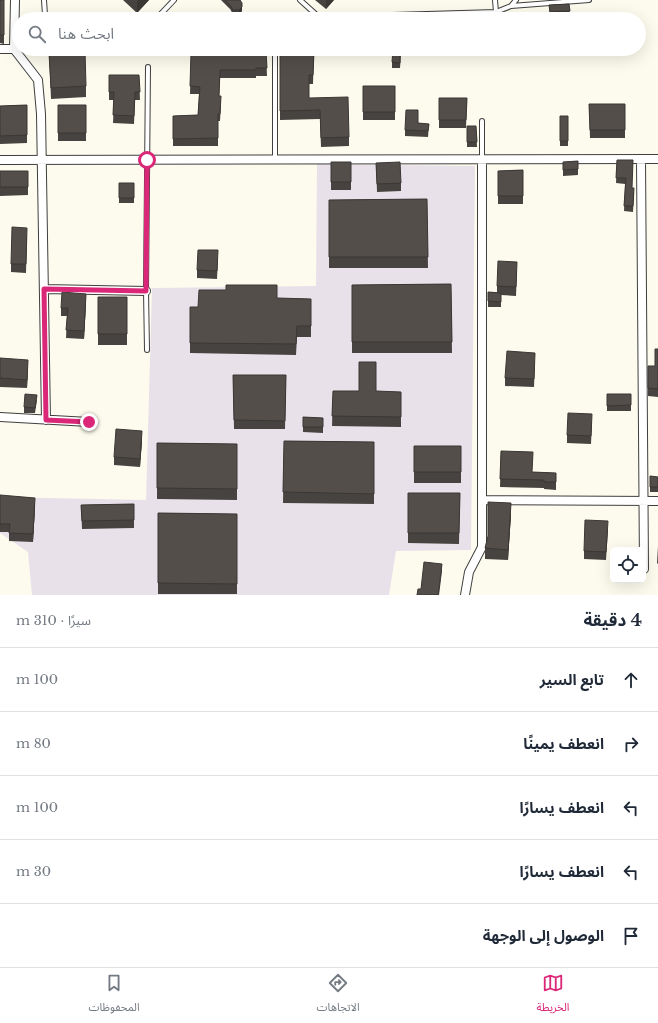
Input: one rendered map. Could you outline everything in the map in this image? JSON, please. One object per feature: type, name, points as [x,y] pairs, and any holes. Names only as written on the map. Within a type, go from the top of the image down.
[{"type":"street","points":[[15,0],[15,12]]},
{"type":"street","points":[[0,49],[12,49]]},
{"type":"street","points":[[19,56],[38,80],[41,114],[46,420]]},
{"type":"street","points":[[465,595],[469,572],[482,547],[482,159]]},
{"type":"street","points":[[641,159],[644,547]]},
{"type":"street","points":[[0,160],[658,159]]},
{"type":"street","points":[[44,289],[146,291]]},
{"type":"street","points":[[0,417],[89,422]]},
{"type":"street","points":[[482,500],[658,501]]},
{"type":"lane","points":[[44,0],[45,12]]},
{"type":"lane","points":[[163,12],[174,0]]},
{"type":"lane","points":[[300,0],[313,12]]},
{"type":"lane","points":[[495,0],[496,12],[511,6],[589,0]]},
{"type":"lane","points":[[511,6],[516,0]]},
{"type":"lane","points":[[275,160],[276,56]]},
{"type":"lane","points":[[147,350],[146,291],[148,67]]},
{"type":"lane","points":[[482,121],[482,159]]},
{"type":"shaded area","points":[[317,164],[475,166],[471,550],[396,551],[389,595],[32,595],[28,552],[0,533],[0,497],[146,500],[152,288],[316,286]]},
{"type":"building","points":[[0,0],[4,0],[4,35],[0,35]]},
{"type":"building","points":[[225,0],[240,0],[242,7],[239,10],[233,10]]},
{"type":"building","points":[[569,4],[570,11],[550,12],[549,5]]},
{"type":"building","points":[[49,56],[85,56],[86,86],[51,88]]},
{"type":"building","points":[[191,56],[266,56],[267,68],[256,68],[256,70],[220,70],[219,96],[221,96],[220,114],[218,114],[218,138],[173,139],[173,116],[198,115],[200,87],[190,86]]},
{"type":"building","points":[[280,56],[314,56],[313,75],[309,75],[309,98],[348,97],[349,137],[321,138],[320,110],[280,111]]},
{"type":"building","points":[[392,56],[400,56],[400,63],[392,62]]},
{"type":"building","points":[[109,75],[139,75],[140,92],[135,92],[134,116],[113,115],[114,92],[109,92]]},
{"type":"building","points":[[363,86],[395,86],[395,112],[363,112]]},
{"type":"building","points":[[439,98],[467,98],[466,120],[439,120]]},
{"type":"building","points":[[589,104],[625,104],[625,130],[590,130]]},
{"type":"building","points":[[27,105],[27,135],[0,136],[0,106]]},
{"type":"building","points":[[58,105],[86,105],[86,133],[58,133]]},
{"type":"building","points":[[406,110],[418,110],[418,123],[429,124],[428,131],[405,130]]},
{"type":"building","points":[[560,116],[568,116],[568,141],[560,141]]},
{"type":"building","points":[[467,126],[476,126],[477,142],[467,142]]},
{"type":"building","points":[[617,160],[633,160],[633,206],[624,206],[626,178],[616,178]]},
{"type":"building","points":[[578,161],[578,169],[563,170],[563,162]]},
{"type":"building","points":[[331,162],[351,162],[351,182],[331,182]]},
{"type":"building","points":[[400,162],[401,183],[377,184],[376,163]]},
{"type":"building","points":[[523,170],[523,196],[498,196],[498,171]]},
{"type":"building","points":[[0,171],[28,171],[28,187],[0,187]]},
{"type":"building","points":[[119,183],[134,183],[134,198],[119,198]]},
{"type":"building","points":[[427,199],[428,257],[329,257],[329,200]]},
{"type":"building","points":[[12,227],[27,228],[26,264],[11,264]]},
{"type":"building","points":[[198,250],[218,250],[217,271],[197,270]]},
{"type":"building","points":[[498,261],[517,262],[516,287],[497,286]]},
{"type":"building","points":[[451,284],[452,342],[352,342],[352,285]]},
{"type":"building","points":[[226,285],[277,285],[277,298],[311,299],[311,326],[297,326],[296,344],[190,343],[190,307],[198,307],[199,290],[226,290]]},
{"type":"building","points":[[62,292],[86,294],[84,331],[66,330],[68,308],[61,308]]},
{"type":"building","points":[[488,292],[501,293],[501,302],[488,301]]},
{"type":"building","points":[[98,297],[127,297],[127,334],[98,334]]},
{"type":"building","points":[[655,349],[658,349],[658,389],[648,388],[648,366],[655,366]]},
{"type":"building","points":[[507,351],[535,353],[534,379],[505,378]]},
{"type":"building","points":[[0,358],[28,360],[27,380],[0,378]]},
{"type":"building","points":[[359,362],[376,362],[376,391],[401,392],[401,417],[332,416],[333,391],[359,391]]},
{"type":"building","points":[[233,375],[286,375],[285,421],[234,420]]},
{"type":"building","points":[[25,394],[37,395],[35,408],[24,407]]},
{"type":"building","points":[[607,394],[631,394],[631,405],[607,406]]},
{"type":"building","points":[[568,413],[592,414],[591,436],[567,435]]},
{"type":"building","points":[[303,417],[323,418],[323,427],[303,427]]},
{"type":"building","points":[[116,429],[142,431],[140,459],[114,457]]},
{"type":"building","points":[[284,441],[374,442],[374,494],[283,492]]},
{"type":"building","points":[[157,443],[237,444],[237,489],[157,488]]},
{"type":"building","points":[[414,446],[461,446],[461,472],[414,472]]},
{"type":"building","points":[[501,451],[533,452],[532,472],[556,473],[556,482],[544,482],[544,480],[500,479]]},
{"type":"building","points":[[650,476],[658,477],[658,487],[650,487]]},
{"type":"building","points":[[408,493],[460,493],[459,533],[408,533]]},
{"type":"building","points":[[0,495],[35,498],[33,534],[9,533],[10,524],[0,524]]},
{"type":"building","points":[[488,502],[511,503],[508,550],[485,548],[488,536]]},
{"type":"building","points":[[134,504],[134,520],[82,521],[81,505]]},
{"type":"building","points":[[158,513],[237,514],[237,584],[158,583]]},
{"type":"building","points":[[585,520],[608,521],[606,552],[584,551]]},
{"type":"building","points":[[424,562],[442,564],[438,595],[417,595],[418,589],[421,589]]},
{"type":"route","points":[[89,422],[46,420],[44,289],[146,291],[147,160]]}]
